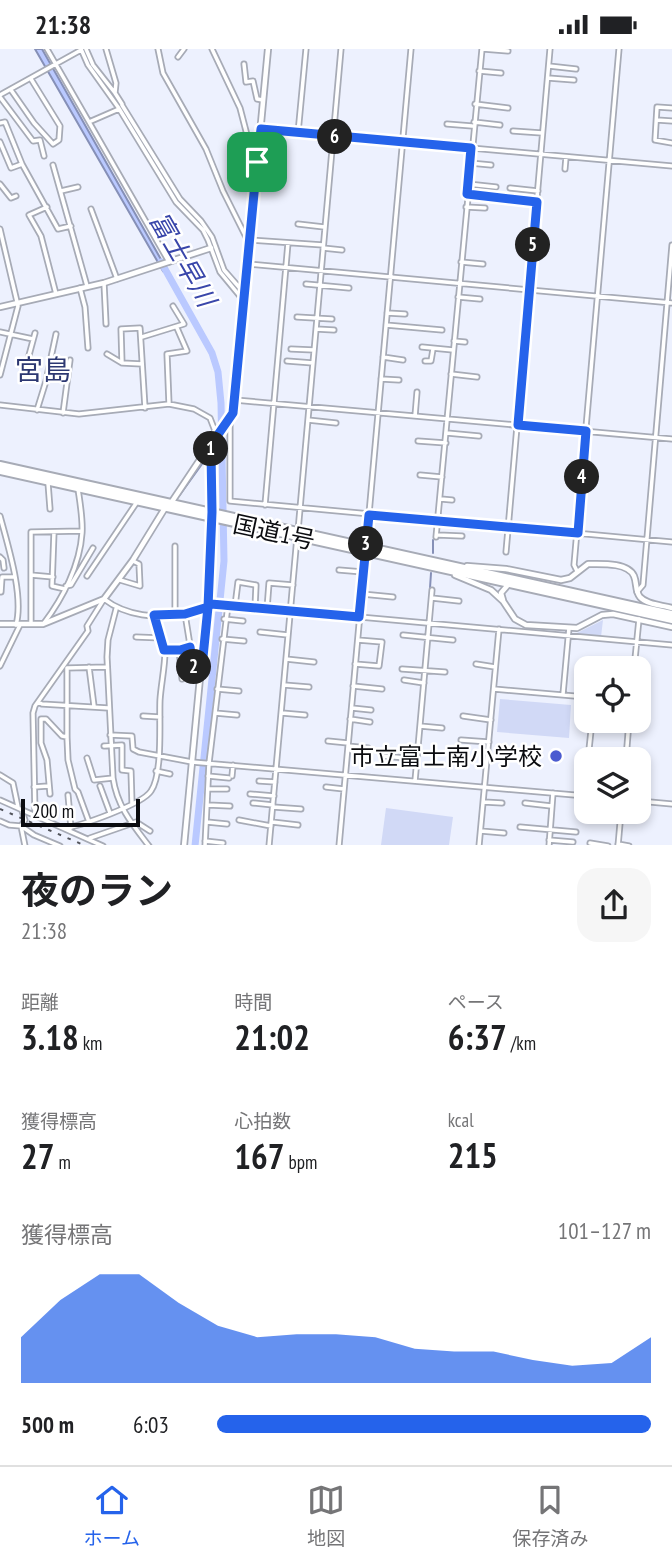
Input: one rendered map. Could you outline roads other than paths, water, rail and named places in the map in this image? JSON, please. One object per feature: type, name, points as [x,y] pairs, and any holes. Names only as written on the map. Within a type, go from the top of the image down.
[{"type":"highway","name":"国道1号","points":[[0,465],[171,503],[229,519],[672,614]]},
{"type":"highway","name":"国道1号","points":[[0,471],[165,508],[216,516]]},
{"type":"highway","name":"国道1号","points":[[365,549],[405,562],[672,620]]},
{"type":"street","points":[[47,49],[168,262]]},
{"type":"street","points":[[44,156],[40,140],[33,141],[0,96],[83,49]]},
{"type":"street","points":[[83,49],[115,93],[120,107]]},
{"type":"street","points":[[83,49],[93,73],[120,107],[170,191],[185,213],[202,230],[214,247],[224,270],[245,294]]},
{"type":"street","points":[[106,49],[116,83],[115,93]]},
{"type":"street","points":[[158,49],[163,73],[206,149],[223,191],[250,242]]},
{"type":"street","points":[[178,57],[184,49]]},
{"type":"street","points":[[212,49],[240,108],[253,158],[257,162]]},
{"type":"street","points":[[184,845],[210,605],[216,516],[211,458],[216,437],[228,423],[235,400],[268,49]]},
{"type":"street","points":[[298,133],[306,49]]},
{"type":"street","points":[[269,845],[341,49]]},
{"type":"street","points":[[339,845],[411,49]]},
{"type":"street","points":[[462,536],[437,536],[473,124],[482,49],[508,51]]},
{"type":"street","points":[[506,552],[550,49]]},
{"type":"street","points":[[577,571],[574,565],[619,49]]},
{"type":"street","points":[[244,64],[246,82],[253,81],[257,99],[263,100]]},
{"type":"street","points":[[549,66],[576,69]]},
{"type":"street","points":[[479,71],[501,73]]},
{"type":"street","points":[[548,78],[574,80]]},
{"type":"street","points":[[11,90],[34,123],[53,144],[59,139],[60,126],[31,79]]},
{"type":"street","points":[[475,104],[508,107]]},
{"type":"street","points":[[89,122],[120,107]]},
{"type":"street","points":[[672,108],[657,107],[655,141],[672,143]]},
{"type":"street","points":[[657,120],[672,121]]},
{"type":"street","points":[[0,123],[5,122],[22,164],[58,229],[71,226]]},
{"type":"street","points":[[447,124],[500,125]]},
{"type":"street","points":[[261,129],[672,166]]},
{"type":"street","points":[[513,131],[542,133]]},
{"type":"street","points":[[248,141],[236,145],[243,171],[257,172]]},
{"type":"street","points":[[0,142],[11,168],[22,164]]},
{"type":"street","points":[[565,169],[566,157]]},
{"type":"street","points":[[470,163],[491,165]]},
{"type":"street","points":[[53,165],[87,286]]},
{"type":"street","points":[[0,184],[12,198],[16,196]]},
{"type":"street","points":[[468,184],[496,187]]},
{"type":"street","points":[[61,191],[78,187]]},
{"type":"street","points":[[510,188],[538,191]]},
{"type":"street","points":[[467,194],[537,202]]},
{"type":"street","points":[[47,207],[29,215],[41,236],[56,294]]},
{"type":"street","points":[[466,207],[485,208]]},
{"type":"street","points":[[91,209],[117,279]]},
{"type":"street","points":[[298,224],[324,227]]},
{"type":"street","points":[[0,229],[18,303],[0,375]]},
{"type":"street","points":[[250,242],[288,243],[342,250]]},
{"type":"street","points":[[265,505],[288,243]]},
{"type":"street","points":[[637,592],[643,585],[645,539],[670,303],[672,245]]},
{"type":"street","points":[[0,305],[7,306],[104,283],[214,247]]},
{"type":"street","points":[[214,247],[220,272],[244,301]]},
{"type":"street","points":[[461,262],[483,264]]},
{"type":"street","points":[[248,264],[670,303]]},
{"type":"street","points":[[104,283],[106,324]]},
{"type":"street","points":[[306,284],[349,288]]},
{"type":"street","points":[[80,288],[85,307],[88,348]]},
{"type":"street","points":[[458,297],[480,299]]},
{"type":"street","points":[[142,337],[177,328],[184,323],[173,306]]},
{"type":"street","points":[[387,313],[405,314]]},
{"type":"street","points":[[297,317],[332,319]]},
{"type":"street","points":[[386,325],[442,330]]},
{"type":"street","points":[[121,363],[121,330],[140,328],[145,408]]},
{"type":"street","points":[[169,404],[167,354],[187,351],[177,328]]},
{"type":"street","points":[[316,329],[334,330]]},
{"type":"street","points":[[0,332],[33,339]]},
{"type":"street","points":[[25,370],[35,333]]},
{"type":"street","points":[[37,410],[56,334]]},
{"type":"street","points":[[454,341],[465,342]]},
{"type":"street","points":[[422,347],[453,350]]},
{"type":"street","points":[[425,361],[431,361],[433,348]]},
{"type":"street","points":[[291,349],[314,350]]},
{"type":"street","points":[[107,354],[121,363],[142,364]]},
{"type":"street","points":[[383,357],[403,360]]},
{"type":"street","points":[[64,413],[70,360]]},
{"type":"street","points":[[287,361],[313,363]]},
{"type":"street","points":[[451,374],[478,377]]},
{"type":"street","points":[[381,379],[399,380]]},
{"type":"street","points":[[415,416],[417,392]]},
{"type":"street","points":[[235,400],[672,439]]},
{"type":"street","points":[[0,405],[79,414],[169,404],[194,409],[210,418],[216,437]]},
{"type":"street","points":[[308,420],[337,423]]},
{"type":"street","points":[[228,423],[230,501],[672,542]]},
{"type":"street","points":[[446,433],[479,436]]},
{"type":"street","points":[[418,441],[446,443]]},
{"type":"street","points":[[171,503],[199,461],[211,458]]},
{"type":"street","points":[[420,475],[443,477]]},
{"type":"street","points":[[48,482],[50,509]]},
{"type":"street","points":[[43,624],[66,588],[79,547],[82,531],[78,489]]},
{"type":"street","points":[[441,499],[452,500]]},
{"type":"street","points":[[87,576],[138,502]]},
{"type":"street","points":[[36,815],[33,713],[165,508]]},
{"type":"street","points":[[0,516],[20,611],[18,625],[0,666]]},
{"type":"street","points":[[54,531],[52,586],[66,588],[71,585],[93,548]]},
{"type":"street","points":[[31,626],[31,532],[82,531]]},
{"type":"street","points":[[175,546],[175,614]]},
{"type":"street","points":[[4,568],[0,555],[9,550]]},
{"type":"street","points":[[120,580],[140,586],[139,564],[133,561]]},
{"type":"street","points":[[405,562],[558,595]]},
{"type":"street","points":[[452,565],[512,570],[561,580],[570,578],[590,564],[626,568],[634,576],[637,592],[645,601],[672,608]]},
{"type":"street","points":[[339,570],[363,572]]},
{"type":"street","points":[[502,576],[503,571],[512,570]]},
{"type":"street","points":[[454,574],[482,585],[503,601],[515,619],[522,624],[580,628],[608,614],[672,627]]},
{"type":"street","points":[[31,575],[53,577]]},
{"type":"street","points":[[1,592],[2,577],[14,577]]},
{"type":"street","points":[[235,606],[239,582],[257,585],[255,608]]},
{"type":"street","points":[[267,609],[269,583],[292,585]]},
{"type":"street","points":[[503,601],[501,593],[507,586]]},
{"type":"street","points":[[415,781],[432,590]]},
{"type":"street","points":[[362,594],[393,597]]},
{"type":"street","points":[[432,598],[459,601]]},
{"type":"street","points":[[104,599],[124,612],[154,615],[185,614],[210,605],[226,605],[672,645]]},
{"type":"street","points":[[0,624],[43,624],[104,599]]},
{"type":"street","points":[[223,843],[205,843],[208,763],[226,605]]},
{"type":"street","points":[[116,609],[108,640],[106,667],[113,778],[116,798],[121,808],[149,845]]},
{"type":"street","points":[[185,614],[195,676]]},
{"type":"street","points":[[63,828],[89,822],[132,804],[151,792],[159,755],[164,650],[154,615]]},
{"type":"street","points":[[224,619],[243,621]]},
{"type":"street","points":[[635,656],[639,619]]},
{"type":"street","points":[[562,694],[569,628]]},
{"type":"street","points":[[480,845],[499,629]]},
{"type":"street","points":[[260,632],[288,635]]},
{"type":"street","points":[[403,635],[453,640]]},
{"type":"street","points":[[136,637],[162,638]]},
{"type":"street","points":[[222,639],[244,641]]},
{"type":"street","points":[[355,664],[379,666],[382,642],[358,640]]},
{"type":"street","points":[[164,650],[190,647]]},
{"type":"street","points":[[180,650],[182,679]]},
{"type":"street","points":[[286,659],[314,662]]},
{"type":"street","points":[[476,664],[495,667]]},
{"type":"street","points":[[65,667],[106,667]]},
{"type":"street","points":[[65,667],[68,760],[75,789],[89,822]]},
{"type":"street","points":[[89,667],[93,706]]},
{"type":"street","points":[[193,667],[202,667]]},
{"type":"street","points":[[402,669],[444,672]]},
{"type":"street","points":[[404,680],[424,683]]},
{"type":"street","points":[[284,685],[309,687]]},
{"type":"street","points":[[353,686],[382,689]]},
{"type":"street","points":[[493,688],[574,696]]},
{"type":"street","points":[[217,689],[239,691]]},
{"type":"street","points":[[38,702],[108,708]]},
{"type":"street","points":[[351,708],[371,710]]},
{"type":"street","points":[[214,713],[237,715]]},
{"type":"street","points":[[281,713],[305,715]]},
{"type":"street","points":[[143,716],[160,717]]},
{"type":"street","points":[[463,716],[491,720]]},
{"type":"street","points":[[50,795],[47,760],[41,743],[41,719],[46,719],[62,736],[67,737]]},
{"type":"street","points":[[350,719],[370,722]]},
{"type":"street","points":[[420,726],[442,729]]},
{"type":"street","points":[[110,735],[132,736],[133,750],[194,762],[574,795]]},
{"type":"street","points":[[461,740],[489,742]]},
{"type":"street","points":[[328,741],[368,748]]},
{"type":"street","points":[[104,746],[122,745],[122,770],[131,771],[132,804]]},
{"type":"street","points":[[383,756],[417,759]]},
{"type":"street","points":[[87,758],[94,780],[113,778]]},
{"type":"street","points":[[208,776],[230,777],[233,765]]},
{"type":"street","points":[[156,771],[170,774]]},
{"type":"street","points":[[0,775],[13,783],[25,820]]},
{"type":"street","points":[[259,781],[275,782]]},
{"type":"street","points":[[34,787],[48,786]]},
{"type":"street","points":[[100,786],[110,813]]},
{"type":"street","points":[[326,787],[344,789]]},
{"type":"street","points":[[209,789],[227,789]]},
{"type":"street","points":[[553,793],[549,843],[573,842]]},
{"type":"street","points":[[250,794],[274,796]]},
{"type":"street","points":[[68,795],[71,828]]},
{"type":"street","points":[[0,800],[103,845]]},
{"type":"street","points":[[484,802],[502,803]]},
{"type":"street","points":[[651,802],[672,804]]},
{"type":"street","points":[[253,803],[301,809]]},
{"type":"street","points":[[525,803],[551,806]]},
{"type":"street","points":[[208,805],[230,806]]},
{"type":"street","points":[[25,845],[22,826],[25,820],[36,815]]},
{"type":"street","points":[[239,820],[298,825]]},
{"type":"street","points":[[88,839],[136,822],[150,831]]},
{"type":"street","points":[[206,822],[227,824]]},
{"type":"street","points":[[0,823],[22,826],[47,843],[60,845]]},
{"type":"street","points":[[620,824],[618,845],[629,845]]},
{"type":"street","points":[[520,827],[576,832]]},
{"type":"street","points":[[481,831],[504,833]]},
{"type":"street","points":[[590,843],[608,845]]},
{"type":"water","points":[[35,49],[42,49],[167,270],[163,271]]},
{"type":"waterway","points":[[84,50],[91,66],[119,104]]},
{"type":"waterway","points":[[121,108],[126,116]]},
{"type":"waterway","points":[[156,166],[184,208]]},
{"type":"waterway","points":[[193,217],[204,228],[213,244]]},
{"type":"waterway","points":[[215,250],[224,274]]},
{"type":"waterway","name":"富士早川","points":[[161,262],[212,353],[218,372],[221,403],[224,561],[195,845]]},
{"type":"waterway","points":[[243,289],[244,271]]},
{"type":"waterway","points":[[239,332],[241,303]]},
{"type":"waterway","points":[[229,394],[233,388],[238,338]]},
{"type":"waterway","name":"富士早川","points":[[216,455],[222,451]]},
{"type":"waterway","points":[[179,496],[202,464]]},
{"type":"waterway","points":[[433,540],[433,553]]},
{"type":"waterway","points":[[430,588],[431,573]]},
{"type":"railway","points":[[0,809],[84,845]]},
{"type":"place","name":"市立富士南小学校","points":[[556,756]]},
{"type":"district","name":"宮島","points":[[43,369]]}]
